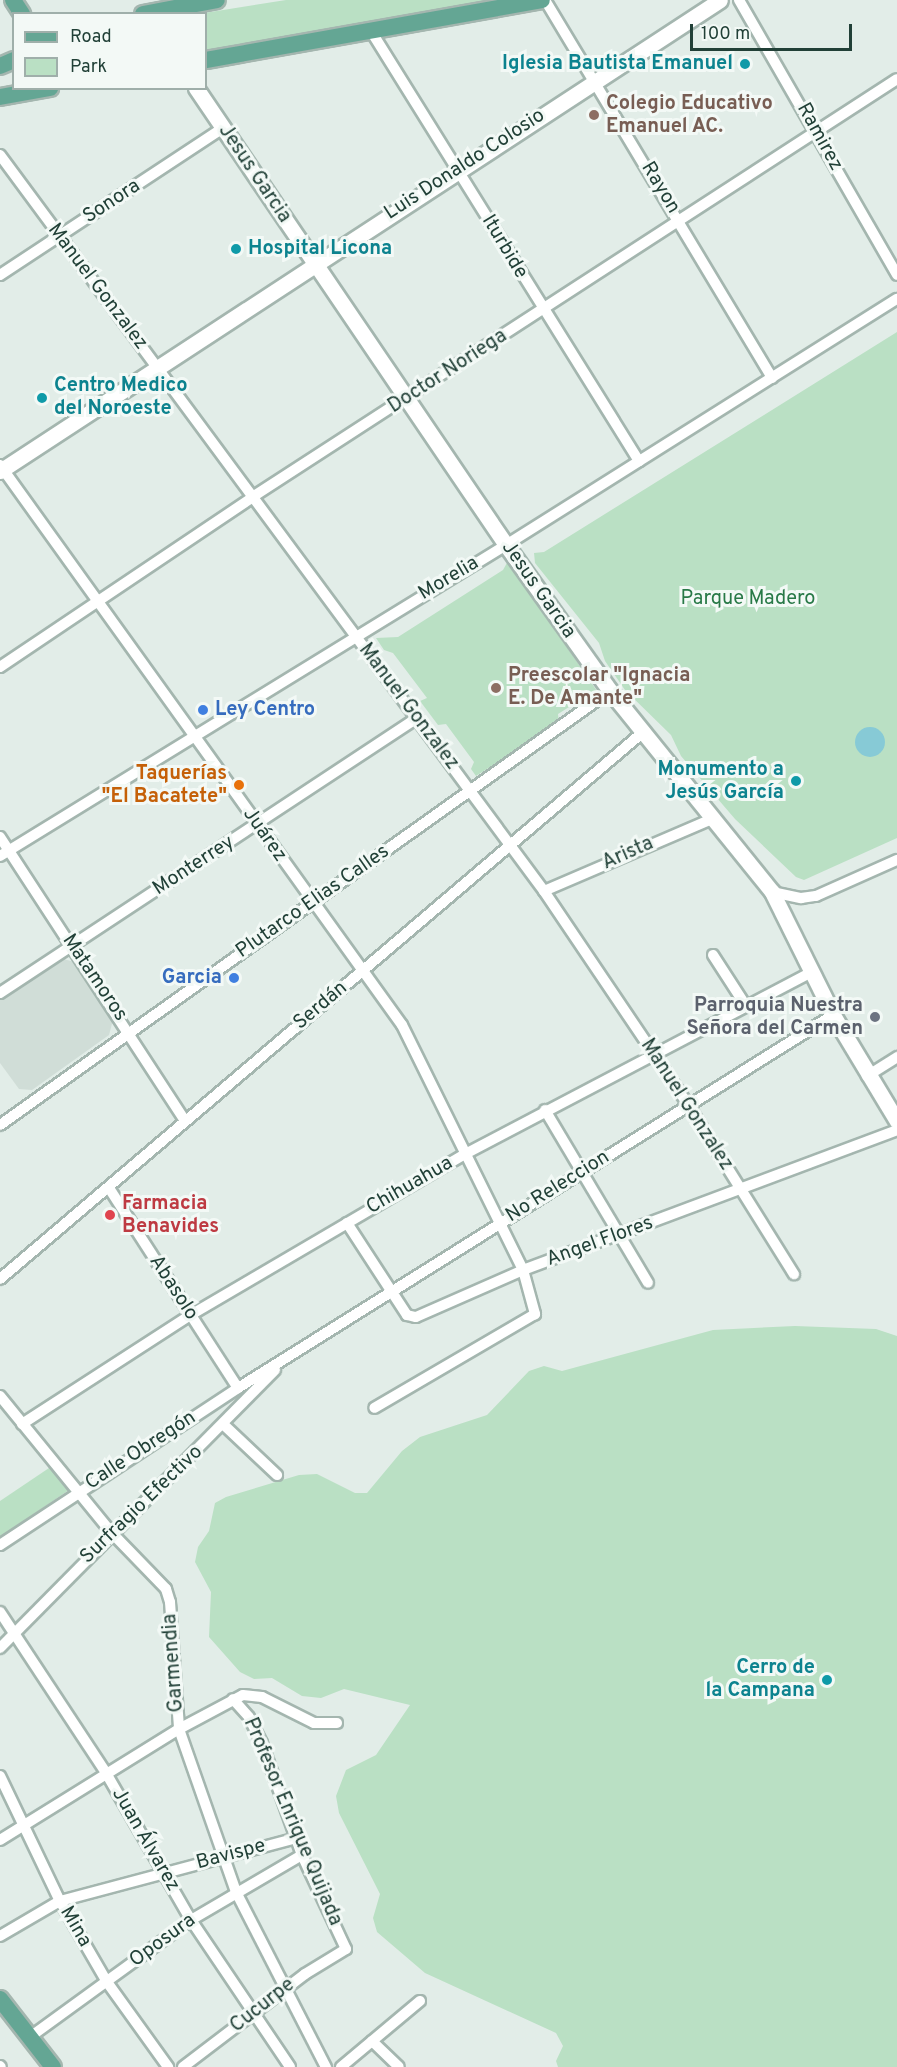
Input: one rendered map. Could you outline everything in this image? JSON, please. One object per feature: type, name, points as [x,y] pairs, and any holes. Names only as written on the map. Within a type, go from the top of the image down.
[{"type":"main road","points":[[150,12],[217,0]]},
{"type":"main road","points":[[207,60],[544,0]]},
{"type":"main road","points":[[0,97],[39,90]]},
{"type":"main road","points":[[0,1999],[52,2067]]},
{"type":"street","name":"Rayon","points":[[544,0],[679,219],[772,378]]},
{"type":"street","name":"Luis Donaldo Colosio","points":[[1,468],[158,368],[457,169],[720,0]]},
{"type":"street","name":"Ramirez","points":[[739,0],[817,131],[897,275]]},
{"type":"street","name":"Iturbide","points":[[371,31],[542,310],[639,461]]},
{"type":"street","name":"Doctor Noriega","points":[[0,667],[254,496],[407,399],[679,219],[897,79]]},
{"type":"street","name":"Jesus Garcia","points":[[197,90],[506,545],[610,691],[772,892],[833,1015],[867,1076],[897,1121]]},
{"type":"street","name":"Sonora","points":[[0,275],[223,128]]},
{"type":"street","name":"Manuel Gonzalez","points":[[0,154],[544,891],[687,1103],[794,1274]]},
{"type":"street","name":"Morelia","points":[[4,853],[197,737],[355,635],[506,545],[897,298]]},
{"type":"street","name":"Juárez","points":[[1,468],[197,737],[257,825],[402,1025],[502,1222],[523,1270],[535,1314],[374,1408]]},
{"type":"street","name":"Plutarco Elias Calles","points":[[0,1125],[610,691]]},
{"type":"street","name":"Monterrey","points":[[0,993],[417,718]]},
{"type":"street","name":"Serdán","points":[[0,1279],[642,733]]},
{"type":"street","name":"Arista","points":[[544,891],[712,819]]},
{"type":"street","name":"Matamoros","points":[[0,837],[4,853],[72,946],[130,1032],[185,1121]]},
{"type":"street","points":[[772,892],[801,898],[816,896],[897,860]]},
{"type":"street","points":[[713,955],[746,1006]]},
{"type":"street","name":"Chihuahua","points":[[22,1424],[189,1316],[467,1153],[653,1053],[812,972]]},
{"type":"street","name":"No Releccion","points":[[283,1361],[687,1103],[833,1015]]},
{"type":"street","points":[[867,1076],[897,1058]]},
{"type":"street","points":[[545,1110],[648,1282]]},
{"type":"street","name":"Angel Flores","points":[[347,1223],[407,1315],[416,1317],[523,1270],[618,1233],[897,1130]]},
{"type":"street","name":"Abasolo","points":[[109,1188],[189,1316],[238,1388]]},
{"type":"street","name":"Calle Obregón","points":[[0,1545],[238,1388],[283,1361]]},
{"type":"street","name":"Surfragio Efectivo","points":[[0,1648],[111,1532],[224,1425],[283,1361]]},
{"type":"street","name":"Garmendia","points":[[0,1396],[111,1532],[169,1596],[179,1729],[236,1892],[326,2067]]},
{"type":"street","points":[[224,1425],[277,1475]]},
{"type":"street","name":"Juan Álvarez","points":[[0,1612],[16,1632],[106,1773],[191,1920],[290,2067]]},
{"type":"street","points":[[0,1839],[179,1729],[233,1699],[253,1695],[314,1724],[337,1723]]},
{"type":"street","name":"Profesor Enrique Quijada","points":[[233,1699],[249,1716],[262,1743],[302,1855],[346,1949]]},
{"type":"street","name":"Mina","points":[[0,1776],[21,1824],[60,1901],[107,1982],[168,2067]]},
{"type":"street","name":"Bavispe","points":[[0,1936],[60,1901],[296,1838]]},
{"type":"street","name":"Oposura","points":[[30,2037],[191,1920],[302,1855]]},
{"type":"street","name":"Cucurpe","points":[[183,2067],[285,1988],[346,1949]]},
{"type":"street","points":[[341,2067],[420,2001]]},
{"type":"street","points":[[372,2041],[399,2067]]},
{"type":"shaded area","points":[[63,959],[75,962],[113,1020],[109,1035],[32,1090],[19,1089],[0,1063],[0,1000]]},
{"type":"green space","points":[[286,0],[500,0],[207,54],[207,13]]},
{"type":"green space","name":"Parque Madero","points":[[897,332],[897,838],[804,880],[796,877],[735,819],[681,756],[671,735],[625,690],[605,661],[599,643],[535,563],[534,553],[544,552]]},
{"type":"green space","points":[[508,561],[599,694],[584,705],[577,702],[558,714],[559,723],[476,776],[471,769],[474,762],[446,724],[438,725],[420,701],[427,698],[393,653],[384,650],[376,638],[398,637],[503,570]]},
{"type":"green space","name":"Cerro de la Campana","points":[[795,1326],[876,1329],[897,1336],[897,2067],[558,2067],[556,2061],[563,2046],[556,2033],[425,1973],[377,1932],[373,1918],[380,1894],[339,1813],[336,1796],[346,1770],[376,1755],[410,1705],[344,1689],[321,1698],[302,1696],[272,1678],[254,1679],[240,1672],[209,1637],[211,1592],[195,1562],[198,1547],[209,1531],[215,1503],[226,1497],[299,1475],[317,1474],[355,1493],[367,1493],[402,1451],[420,1437],[487,1415],[529,1371],[544,1366],[562,1371],[713,1330]]},
{"type":"green space","points":[[52,1466],[69,1490],[0,1537],[0,1501]]},
{"type":"water","points":[[870,727],[880,732],[885,742],[880,752],[870,757],[860,752],[855,742],[860,732]]},
{"type":"place","name":"Iglesia Bautista Emanuel","points":[[745,64]]},
{"type":"place","name":"Colegio Educativo Emanuel AC.","points":[[594,115]]},
{"type":"place","name":"Hospital Licona","points":[[236,249]]},
{"type":"place","name":"Centro Medico del Noroeste","points":[[42,398]]},
{"type":"place","name":"Preescolar \"Ignacia E. De Amante\"","points":[[496,688]]},
{"type":"place","name":"Ley Centro","points":[[203,710]]},
{"type":"place","name":"Monumento a Jesús García","points":[[796,781]]},
{"type":"place","name":"Taquerías \"El Bacatete\"","points":[[239,785]]},
{"type":"place","name":"Garcia","points":[[234,978]]},
{"type":"place","name":"Parroquia Nuestra Señora del Carmen","points":[[875,1017]]},
{"type":"place","name":"Farmacia Benavides","points":[[110,1215]]},
{"type":"place","name":"Cerro de la Campana","points":[[827,1680]]}]
